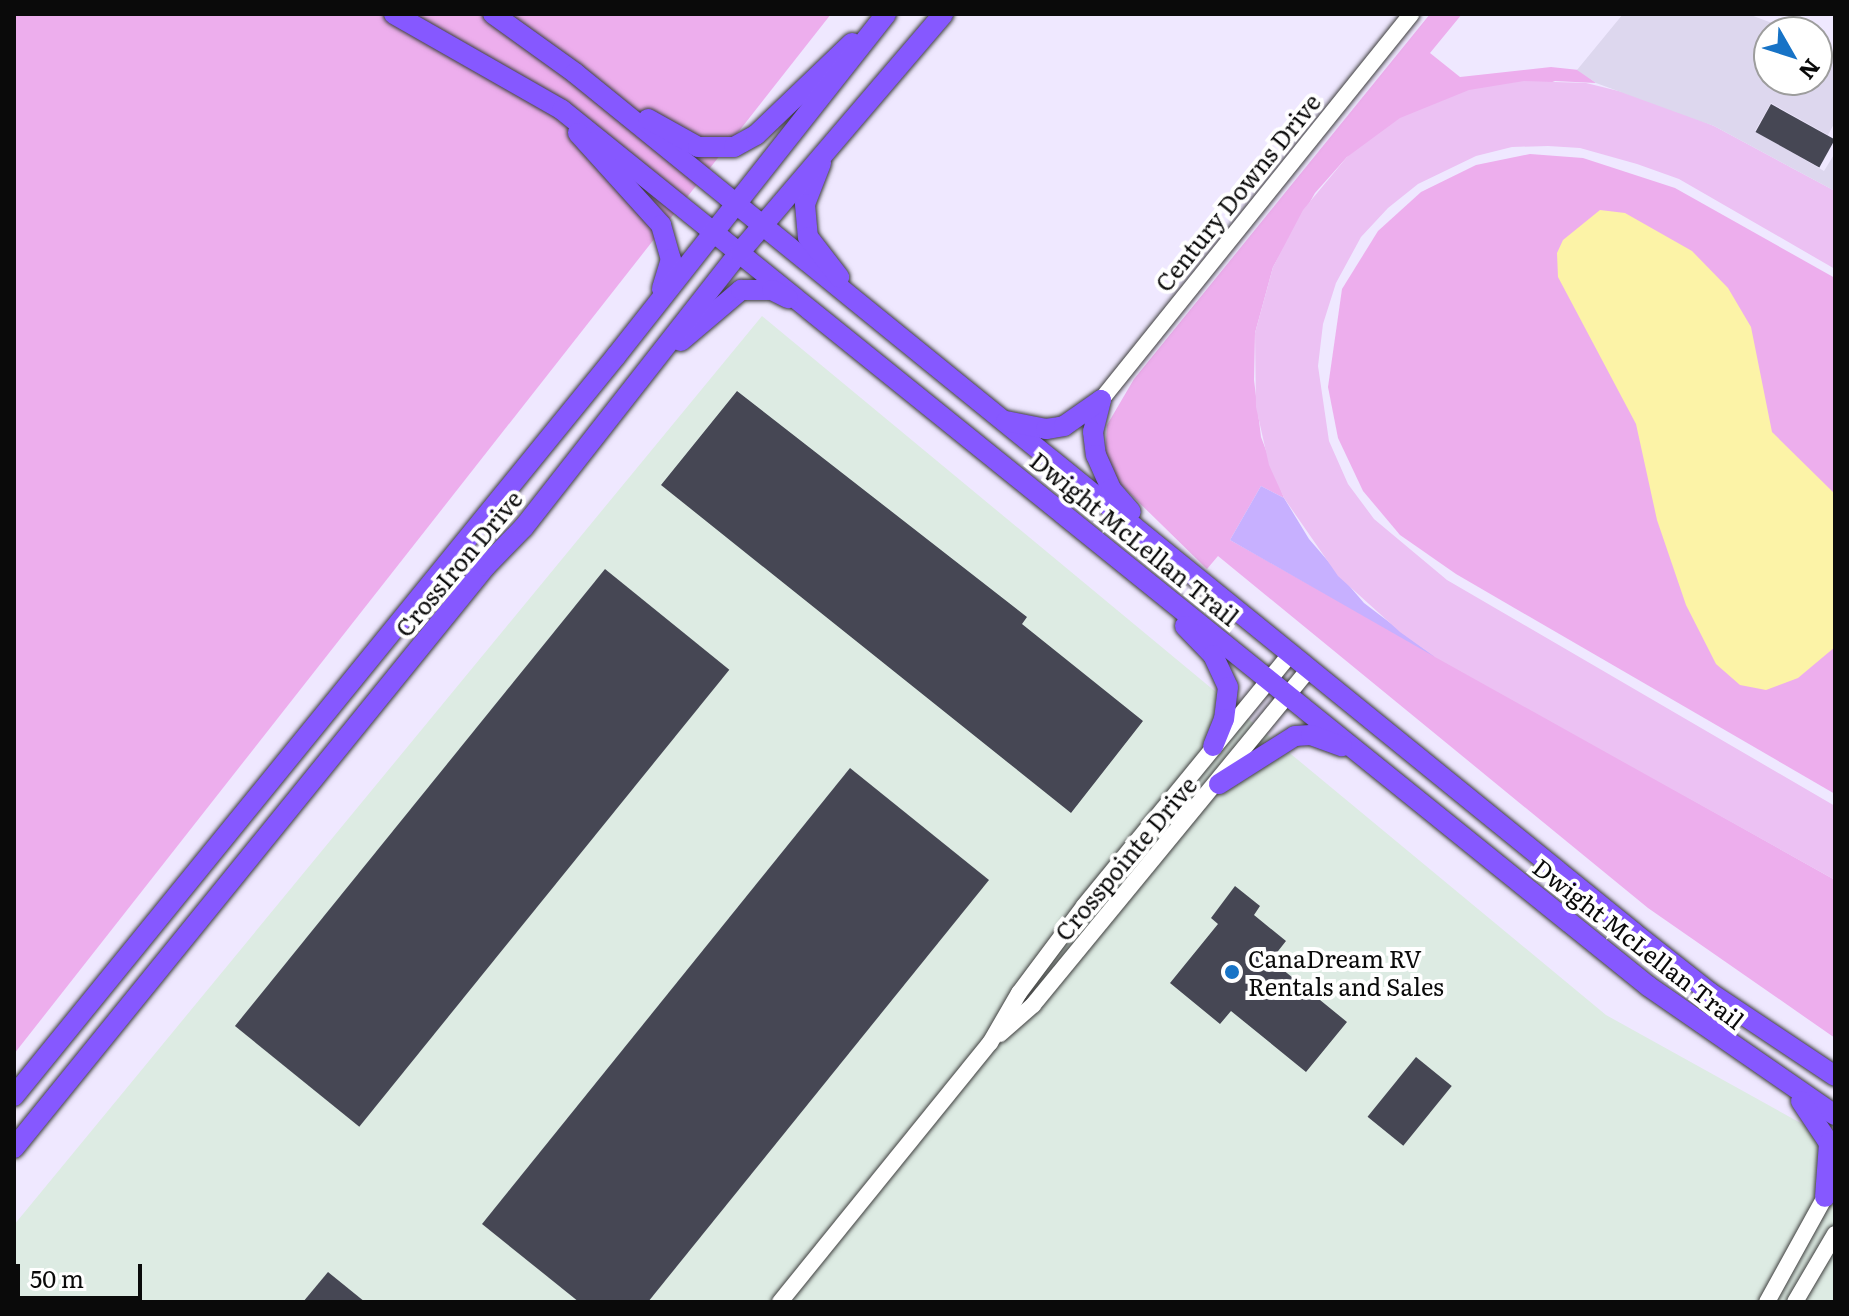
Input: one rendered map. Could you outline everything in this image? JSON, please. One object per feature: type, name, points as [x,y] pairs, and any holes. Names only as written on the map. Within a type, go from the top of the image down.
[{"type":"main road","name":"Dwight McLellan Trail","points":[[394,14],[562,110],[1637,978],[1787,1086],[1835,1115]]},
{"type":"main road","name":"Dwight McLellan Trail","points":[[493,14],[575,73],[1709,992],[1835,1076]]},
{"type":"main road","points":[[575,73],[674,135],[698,147],[724,149],[756,135],[885,14]]},
{"type":"main road","name":"CrossIron Drive","points":[[14,1096],[736,205],[885,14]]},
{"type":"main road","name":"CrossIron Drive","points":[[14,1148],[486,566],[524,527],[740,252],[943,14]]},
{"type":"main road","points":[[562,110],[661,225],[671,259],[655,305]]},
{"type":"main road","points":[[826,149],[805,204],[808,237],[863,309]]},
{"type":"main road","points":[[660,352],[686,339],[741,290],[772,290],[811,309]]},
{"type":"main road","points":[[1001,420],[1046,429],[1064,426],[1101,400]]},
{"type":"main road","points":[[1101,400],[1093,432],[1101,471],[1170,557]]},
{"type":"main road","points":[[1153,586],[1213,655],[1224,675],[1228,702],[1213,746]]},
{"type":"main road","points":[[1219,784],[1295,736],[1320,737],[1362,754]]},
{"type":"main road","points":[[1810,1060],[1835,1064]]},
{"type":"main road","points":[[1787,1086],[1829,1143],[1830,1188]]},
{"type":"street","name":"Century Downs Drive","points":[[1101,400],[1411,14]]},
{"type":"street","name":"Crosspointe Drive","points":[[780,1302],[990,1043],[1056,944],[1290,654]]},
{"type":"street","name":"Crosspointe Drive","points":[[990,1043],[1033,1005],[1219,784],[1309,669]]},
{"type":"street","points":[[1767,1302],[1830,1188]]},
{"type":"street","points":[[1795,1302],[1835,1234]]},
{"type":"shaded area","points":[[14,14],[831,14],[14,1054]]},
{"type":"shaded area","points":[[1430,14],[1462,14],[1430,53],[1460,77],[1551,67],[1579,70],[1596,83],[1555,81],[1347,157],[1315,193],[1273,267],[1255,333],[1254,380],[1261,437],[1284,498],[1261,486],[1230,540],[1835,880],[1835,1038],[1648,908],[1218,556],[1207,569],[1116,480],[1105,457],[1107,425],[1134,379]]},
{"type":"shaded area","points":[[1623,14],[1753,16],[1753,96],[1833,96],[1835,58],[1835,122],[1828,135],[1771,103],[1755,131],[1824,171],[1835,153],[1835,191],[1714,126],[1596,83],[1577,70]]},
{"type":"shaded area","points":[[1524,81],[1586,83],[1647,98],[1714,126],[1835,191],[1835,269],[1679,179],[1637,164],[1580,148],[1548,146],[1512,147],[1476,156],[1418,184],[1388,208],[1361,237],[1336,283],[1323,324],[1318,366],[1329,441],[1348,484],[1374,519],[1447,580],[1835,806],[1835,880],[1435,657],[1400,632],[1338,576],[1284,498],[1269,465],[1256,407],[1255,333],[1273,267],[1303,210],[1347,157],[1400,118],[1469,90]]},
{"type":"shaded area","points":[[1530,154],[1583,158],[1675,188],[1835,278],[1835,794],[1456,574],[1400,535],[1363,491],[1338,438],[1328,387],[1342,289],[1378,231],[1421,192],[1476,165]]},
{"type":"shaded area","points":[[1600,210],[1625,213],[1692,251],[1728,288],[1751,327],[1772,432],[1835,494],[1835,647],[1798,678],[1766,690],[1740,685],[1716,664],[1686,605],[1657,520],[1636,424],[1558,277],[1557,253],[1563,240]]},
{"type":"shaded area","points":[[762,316],[1606,1015],[1835,1142],[1835,1302],[14,1302],[14,1225]]},
{"type":"sand","points":[[1261,486],[1284,498],[1309,539],[1364,603],[1435,657],[1230,540]]},
{"type":"building","points":[[1771,104],[1835,139],[1819,167],[1755,132]]},
{"type":"building","points":[[737,391],[1027,617],[1022,624],[1143,721],[1071,813],[661,485]]},
{"type":"building","points":[[605,569],[729,670],[359,1127],[235,1026]]},
{"type":"building","points":[[850,768],[989,880],[648,1302],[579,1302],[482,1224]]},
{"type":"building","name":"CanaDream RV Rentals and Sales","points":[[1235,886],[1260,906],[1254,915],[1286,941],[1271,960],[1347,1022],[1306,1072],[1231,1011],[1220,1024],[1170,983],[1218,924],[1211,918]]},
{"type":"building","points":[[1416,1057],[1452,1086],[1403,1146],[1368,1117]]},
{"type":"building","points":[[328,1272],[365,1302],[303,1302]]},
{"type":"place","name":"CanaDream RV Rentals and Sales","points":[[1232,972]]}]
